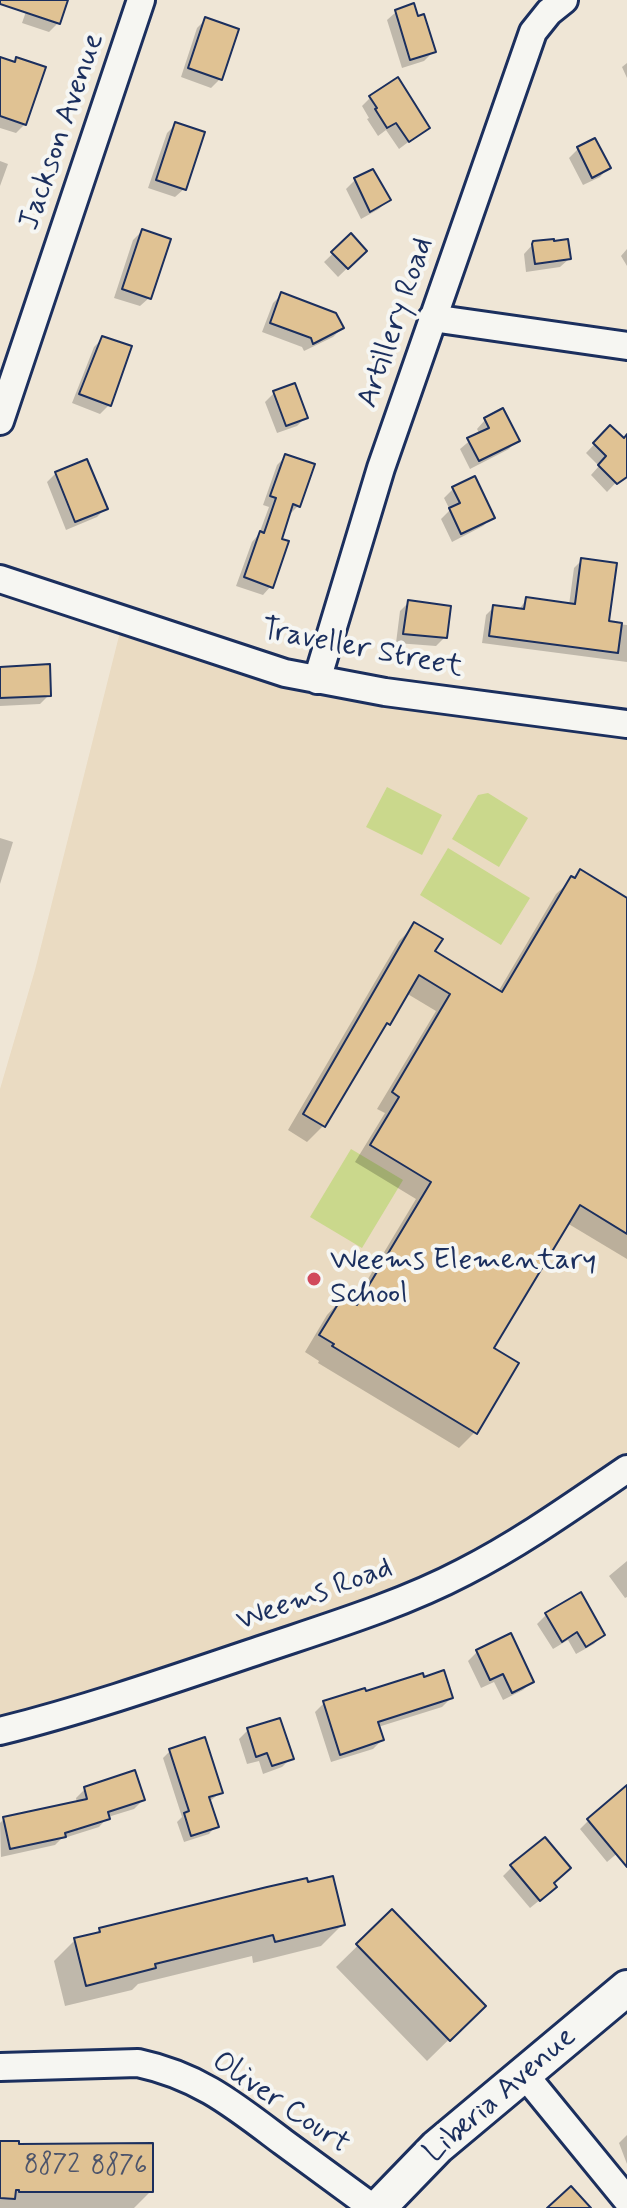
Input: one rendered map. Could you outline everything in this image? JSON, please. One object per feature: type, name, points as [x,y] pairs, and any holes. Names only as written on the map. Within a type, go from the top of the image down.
[{"type":"main road","name":"Liberia Avenue","points":[[376,2208],[437,2147],[627,1988]]},
{"type":"street","name":"Jackson Avenue","points":[[0,421],[141,0]]},
{"type":"street","name":"Artillery Road","points":[[317,680],[381,468],[533,32],[549,12],[564,0]]},
{"type":"street","points":[[432,318],[627,346]]},
{"type":"street","name":"Traveller Street","points":[[0,579],[285,673],[385,692],[627,724]]},
{"type":"street","name":"Weems Road","points":[[0,1731],[145,1689],[429,1589],[498,1553],[627,1469]]},
{"type":"street","name":"Oliver Court","points":[[0,2067],[138,2063],[191,2079],[222,2096],[376,2208]]},
{"type":"street","points":[[524,2074],[627,2200]]},
{"type":"shaded area","name":"Weems Elementary School","points":[[123,620],[285,673],[627,724],[627,1469],[465,1572],[0,1731],[0,1089],[35,970]]},
{"type":"green space","points":[[387,787],[442,815],[422,855],[366,827]]},
{"type":"green space","points":[[488,793],[528,818],[499,867],[452,839],[478,795]]},
{"type":"green space","points":[[448,848],[530,898],[501,945],[420,895]]},
{"type":"green space","points":[[351,1149],[403,1180],[362,1248],[310,1217]]},
{"type":"building","points":[[0,0],[68,0],[60,24],[0,4]]},
{"type":"building","points":[[414,3],[418,16],[424,14],[436,52],[410,60],[395,10]]},
{"type":"building","points":[[205,17],[239,29],[222,80],[188,68]]},
{"type":"building","points":[[0,57],[15,62],[16,57],[46,67],[26,125],[0,116]]},
{"type":"building","points":[[398,77],[430,128],[409,142],[396,123],[387,128],[369,96]]},
{"type":"building","points":[[175,122],[205,132],[186,190],[156,180]]},
{"type":"building","points":[[595,138],[611,168],[592,178],[577,147]]},
{"type":"building","points":[[373,169],[391,200],[370,212],[354,178]]},
{"type":"building","points":[[142,229],[171,239],[151,299],[122,289]]},
{"type":"building","points":[[351,233],[367,251],[348,269],[331,252]]},
{"type":"building","points":[[568,239],[571,259],[535,264],[533,241]]},
{"type":"building","points":[[281,292],[336,313],[344,328],[313,344],[311,338],[270,323]]},
{"type":"building","points":[[102,336],[132,346],[111,406],[79,394]]},
{"type":"building","points":[[295,383],[308,418],[286,426],[273,391]]},
{"type":"building","points":[[503,408],[520,441],[479,461],[467,438],[489,428],[484,418]]},
{"type":"building","points":[[610,425],[624,438],[627,434],[627,477],[617,484],[598,465],[606,456],[593,443]]},
{"type":"building","points":[[285,454],[315,464],[300,507],[293,504],[282,539],[289,541],[273,588],[244,577],[260,531],[264,533],[276,498],[270,496]]},
{"type":"building","points":[[87,459],[108,509],[75,522],[55,472]]},
{"type":"building","points":[[475,476],[495,518],[461,534],[449,508],[460,503],[452,487]]},
{"type":"building","points":[[581,558],[617,563],[609,621],[622,623],[618,653],[489,636],[493,605],[524,609],[526,597],[575,604]]},
{"type":"building","points":[[408,600],[451,606],[447,638],[403,634]]},
{"type":"building","points":[[50,664],[51,696],[0,698],[0,667]]},
{"type":"building","points":[[580,869],[627,898],[627,1234],[580,1205],[494,1348],[519,1363],[477,1434],[332,1346],[334,1344],[319,1335],[343,1296],[357,1305],[431,1182],[370,1145],[399,1097],[392,1092],[450,994],[419,975],[325,1127],[303,1114],[414,922],[443,939],[435,951],[502,992],[571,876],[575,878]]},
{"type":"building","points":[[581,1592],[605,1635],[586,1647],[577,1632],[562,1642],[545,1613]]},
{"type":"building","points":[[511,1633],[534,1682],[512,1693],[503,1674],[490,1680],[476,1650]]},
{"type":"building","points":[[444,1670],[453,1698],[378,1722],[384,1740],[340,1755],[323,1701]]},
{"type":"building","points":[[280,1718],[294,1759],[272,1766],[267,1753],[256,1757],[247,1728]]},
{"type":"building","points":[[205,1737],[223,1793],[209,1797],[219,1827],[191,1836],[184,1813],[189,1811],[169,1749]]},
{"type":"building","points":[[135,1770],[145,1800],[108,1812],[110,1819],[65,1833],[66,1837],[10,1849],[3,1817],[87,1799],[84,1787]]},
{"type":"building","points":[[627,1785],[627,1867],[587,1819]]},
{"type":"building","points":[[545,1837],[571,1868],[554,1883],[557,1887],[540,1901],[510,1865]]},
{"type":"building","points":[[333,1876],[345,1925],[275,1942],[273,1935],[155,1964],[156,1968],[86,1986],[74,1938],[100,1932],[99,1928],[267,1887]]},
{"type":"building","points":[[392,1909],[486,2006],[450,2041],[356,1944]]},
{"type":"building","points":[[0,2141],[19,2141],[19,2144],[153,2143],[153,2192],[16,2190],[15,2199],[0,2198]]},
{"type":"building","points":[[571,2186],[591,2208],[547,2208]]},
{"type":"place","name":"Weems Elementary School","points":[[314,1279]]}]
